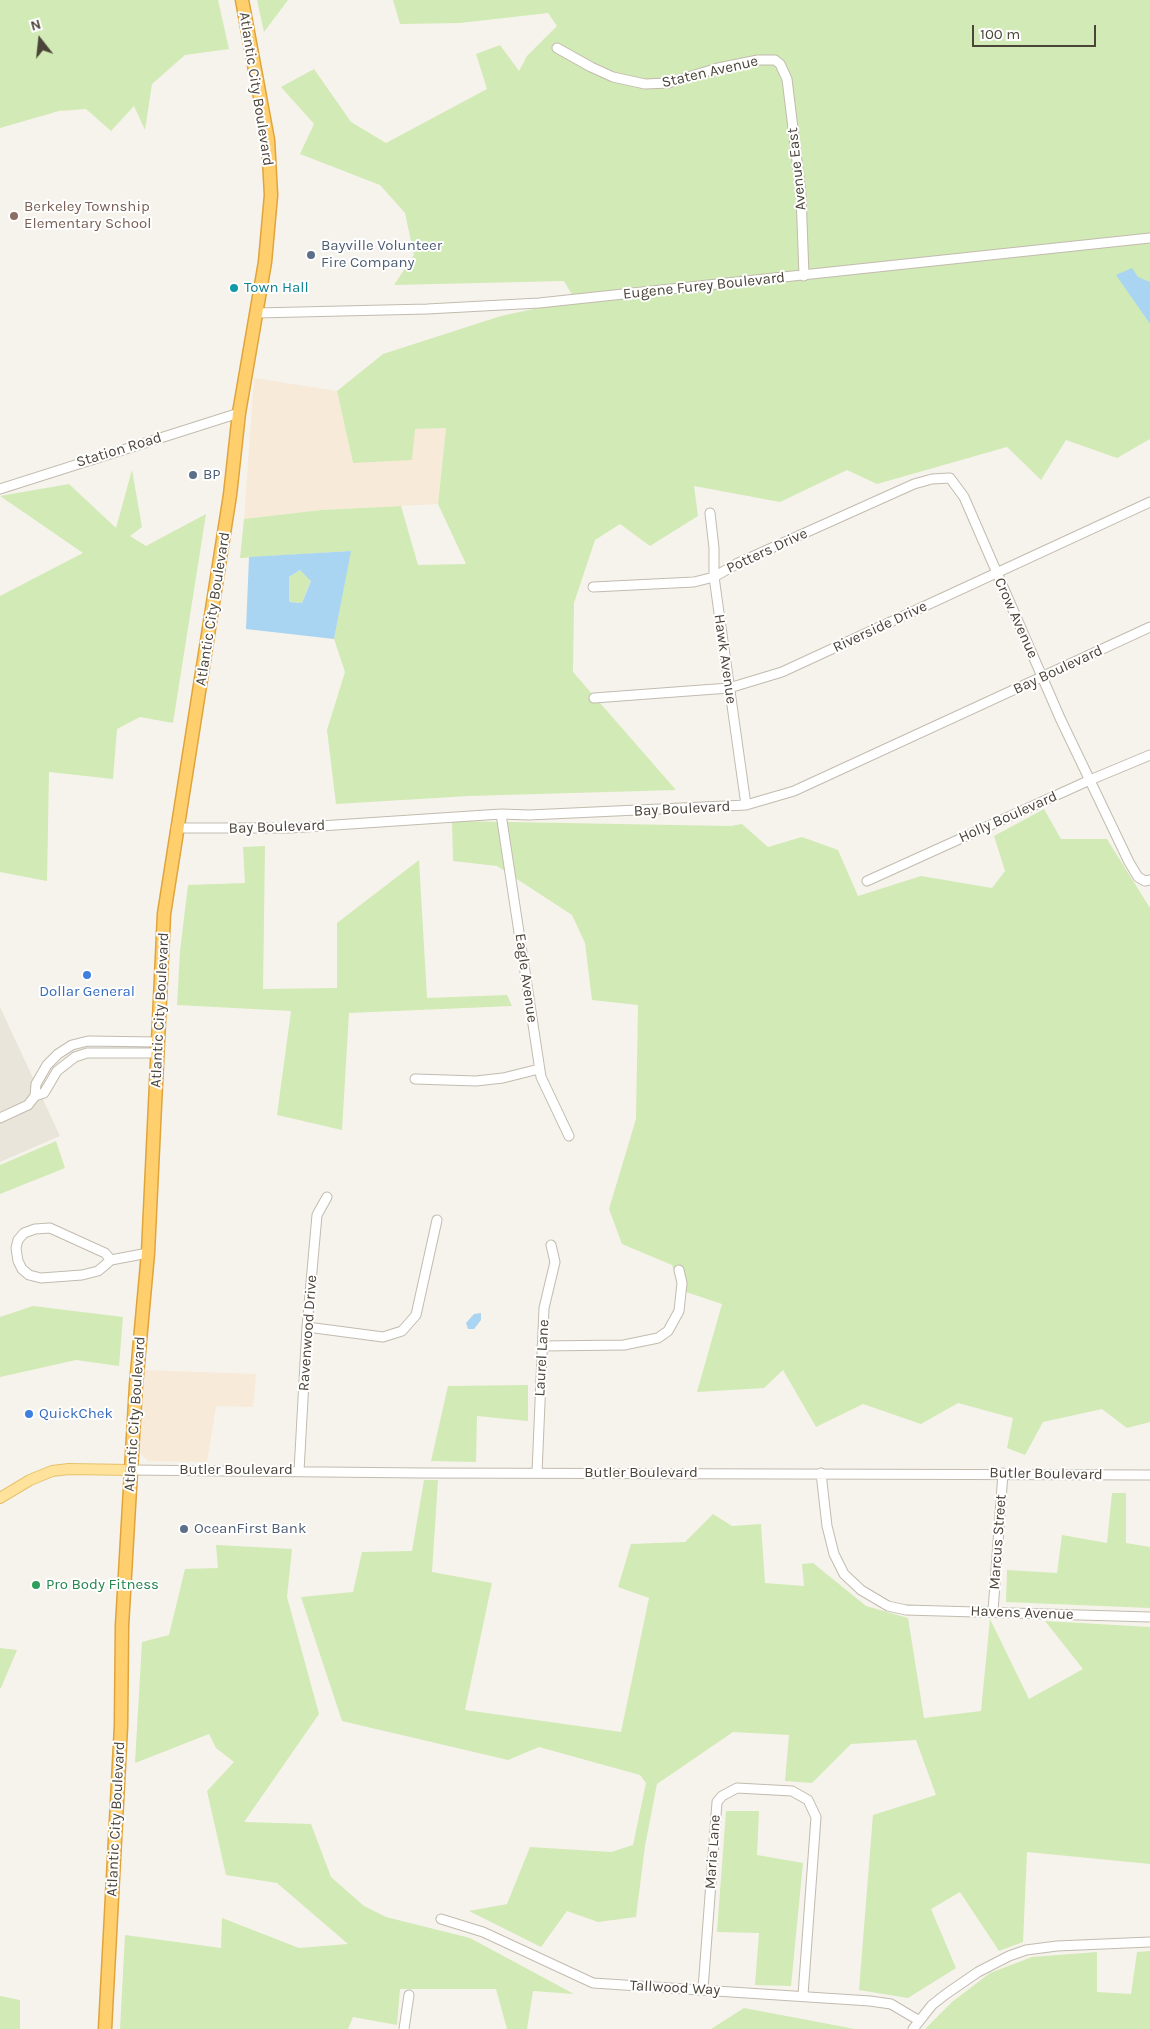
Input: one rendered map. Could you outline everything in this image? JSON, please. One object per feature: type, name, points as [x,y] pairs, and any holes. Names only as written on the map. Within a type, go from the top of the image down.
[{"type":"highway","name":"Atlantic City Boulevard","points":[[105,2029],[131,1470],[136,1384],[148,1253],[164,914],[176,828],[229,504],[239,413],[257,313],[271,195],[268,140],[242,0]]},
{"type":"main road","points":[[0,1498],[30,1480],[52,1471],[131,1470]]},
{"type":"street","name":"Staten Avenue","points":[[557,48],[598,70],[644,84],[668,84],[718,68],[758,60],[775,60],[780,64]]},
{"type":"street","name":"Avenue East","points":[[780,64],[787,79],[801,194],[804,276]]},
{"type":"street","name":"Eugene Furey Boulevard","points":[[257,313],[428,309],[539,303],[1150,238]]},
{"type":"street","name":"Station Road","points":[[0,488],[239,413]]},
{"type":"street","name":"Crow Avenue","points":[[932,479],[946,477],[955,482],[964,497],[1042,677],[1129,862],[1138,877],[1147,881]]},
{"type":"street","name":"Potters Drive","points":[[593,587],[694,582],[714,577],[738,563],[914,484],[932,479]]},
{"type":"street","name":"Riverside Drive","points":[[594,698],[729,688],[782,672],[1150,502]]},
{"type":"street","name":"Hawk Avenue","points":[[710,513],[714,548],[714,577],[746,805]]},
{"type":"street","name":"Bay Boulevard","points":[[176,828],[290,828],[500,814],[529,815],[746,805],[794,791],[1150,627]]},
{"type":"street","name":"Holly Boulevard","points":[[867,881],[1090,780],[1150,755]]},
{"type":"street","name":"Eagle Avenue","points":[[500,814],[510,866],[539,1069],[546,1090],[569,1136]]},
{"type":"street","points":[[0,1118],[28,1105],[35,1096],[44,1093],[57,1071],[75,1057],[87,1053],[158,1047]]},
{"type":"street","points":[[415,1079],[476,1081],[503,1078],[539,1069]]},
{"type":"street","name":"Ravenwood Drive","points":[[299,1470],[307,1327],[317,1215],[327,1197]]},
{"type":"street","points":[[307,1327],[383,1337],[402,1331],[416,1315],[437,1220]]},
{"type":"street","points":[[111,1260],[104,1253],[50,1228],[35,1229],[24,1233],[18,1240],[16,1248],[22,1268],[29,1275],[41,1278],[98,1271],[111,1260],[148,1253]]},
{"type":"street","name":"Laurel Lane","points":[[537,1473],[544,1308],[555,1262],[551,1245]]},
{"type":"street","points":[[542,1346],[624,1345],[658,1338],[668,1331],[679,1311],[682,1283],[680,1270]]},
{"type":"street","name":"Butler Boulevard","points":[[131,1470],[1150,1475]]},
{"type":"street","name":"Havens Avenue","points":[[820,1473],[827,1526],[834,1554],[844,1574],[875,1599],[906,1610],[1150,1617]]},
{"type":"street","name":"Marcus Street","points":[[993,1611],[1003,1473]]},
{"type":"street","name":"Maria Lane","points":[[703,1989],[717,1802],[722,1796],[737,1788],[774,1790],[800,1794],[813,1807],[816,1817],[803,1995]]},
{"type":"street","name":"Tallwood Way","points":[[441,1919],[483,1932],[593,1983],[803,1995],[891,2004],[918,2020]]},
{"type":"street","points":[[913,2029],[918,2020],[946,1994],[986,1967],[1009,1956],[1026,1950],[1057,1946],[1150,1942]]},
{"type":"street","points":[[404,2029],[409,1995]]},
{"type":"shaded area","points":[[254,378],[337,391],[353,463],[415,429],[446,428],[438,504],[321,510],[244,519]]},
{"type":"shaded area","points":[[0,1007],[60,1136],[0,1162]]},
{"type":"shaded area","points":[[145,1370],[256,1374],[253,1407],[216,1406],[207,1462],[148,1461],[140,1453]]},
{"type":"green space","points":[[0,0],[218,0],[229,49],[185,55],[152,84],[145,130],[134,106],[111,131],[86,109],[59,111],[0,128]]},
{"type":"green space","points":[[257,0],[288,0],[264,32]]},
{"type":"green space","points":[[393,0],[1150,0],[1150,284],[1117,275],[1150,324],[1150,439],[1117,458],[1066,440],[1041,480],[1007,447],[877,484],[847,470],[780,502],[694,486],[698,516],[650,546],[620,524],[595,540],[574,603],[573,672],[676,790],[469,796],[336,804],[327,730],[345,672],[334,639],[350,551],[240,558],[244,519],[321,510],[401,506],[418,565],[466,564],[438,504],[446,428],[415,429],[412,460],[353,463],[337,391],[383,354],[501,316],[575,300],[564,281],[394,285],[414,255],[405,213],[380,185],[300,154],[314,124],[281,87],[314,69],[351,122],[386,143],[487,89],[476,54],[500,45],[519,71],[527,56],[557,26],[548,13],[460,23],[400,24]]},
{"type":"green space","points":[[132,470],[142,527],[130,536],[146,546],[206,514],[173,723],[140,717],[117,729],[113,779],[49,772],[47,881],[0,872],[0,596],[83,553],[0,496],[69,484],[116,528]]},
{"type":"green space","points":[[300,570],[311,580],[302,603],[288,602],[289,577]]},
{"type":"green space","points":[[1044,809],[1061,839],[1107,839],[1150,908],[1150,1422],[1127,1428],[1102,1409],[1043,1422],[1025,1455],[1007,1448],[1013,1418],[958,1403],[921,1424],[863,1404],[816,1427],[783,1370],[764,1388],[697,1392],[722,1304],[680,1290],[672,1265],[622,1244],[609,1209],[636,1119],[638,1005],[592,1000],[585,943],[572,915],[497,866],[453,861],[452,821],[731,826],[742,824],[768,847],[802,837],[838,850],[858,896],[921,876],[992,888],[1005,871],[994,836]]},
{"type":"green space","points":[[265,846],[263,989],[337,988],[337,923],[419,860],[427,998],[507,995],[512,1006],[349,1013],[342,1130],[277,1115],[291,1011],[177,1005],[180,951],[188,885],[245,883],[243,847]]},
{"type":"green space","points":[[56,1141],[65,1168],[0,1194],[0,1165]]},
{"type":"green space","points":[[33,1306],[123,1317],[119,1366],[76,1360],[0,1377],[0,1317]]},
{"type":"green space","points":[[528,1385],[528,1421],[477,1416],[476,1462],[431,1461],[448,1386]]},
{"type":"green space","points":[[424,1480],[438,1480],[432,1572],[492,1583],[465,1710],[621,1732],[649,1598],[618,1587],[631,1544],[685,1542],[713,1514],[732,1526],[761,1524],[765,1583],[804,1586],[802,1564],[813,1563],[866,1606],[908,1618],[924,1718],[981,1711],[990,1619],[1029,1699],[1083,1669],[1045,1621],[1150,1627],[1150,1864],[1027,1852],[1023,1942],[999,1951],[960,1892],[931,1909],[956,1968],[908,1998],[859,1990],[873,1815],[936,1795],[916,1740],[851,1744],[812,1783],[785,1781],[789,1735],[733,1732],[657,1784],[645,1846],[636,1917],[598,1922],[567,1911],[541,1947],[469,1911],[507,1904],[530,1847],[611,1852],[633,1845],[646,1783],[640,1775],[539,1747],[508,1760],[342,1721],[301,1597],[353,1592],[362,1552],[412,1551]]},
{"type":"green space","points":[[1112,1493],[1126,1493],[1126,1543],[1150,1547],[1150,1608],[1006,1602],[1007,1570],[1057,1573],[1062,1535],[1107,1543]]},
{"type":"green space","points":[[216,1545],[292,1549],[287,1597],[319,1714],[244,1822],[311,1824],[331,1877],[364,1906],[386,1917],[470,1938],[574,1994],[533,1991],[527,2029],[507,2029],[496,1989],[400,1989],[397,2025],[353,2017],[348,2029],[120,2029],[125,1935],[221,1948],[222,1918],[299,1948],[348,1944],[277,1883],[226,1875],[207,1791],[234,1762],[216,1748],[209,1734],[135,1763],[142,1642],[169,1635],[185,1569],[218,1568]]},
{"type":"green space","points":[[0,1648],[17,1650],[1,1688],[0,1688]]},
{"type":"green space","points":[[726,1811],[759,1811],[757,1855],[803,1863],[791,1986],[755,1985],[759,1933],[717,1932]]},
{"type":"green space","points":[[1150,1951],[1150,2029],[925,2029],[952,2002],[990,1973],[1032,1957],[1097,1952],[1097,1992],[1131,1994],[1137,1952]]},
{"type":"green space","points":[[0,1996],[20,2000],[20,2029],[0,2029]]},
{"type":"green space","points":[[744,2008],[855,2029],[711,2029]]},
{"type":"water","points":[[1132,268],[1138,277],[1150,282],[1150,324],[1116,275]]},
{"type":"water","points":[[351,551],[334,639],[246,629],[249,557]],"holes":[[[300,570],[311,581],[302,603],[289,602],[289,577]]]},
{"type":"water","points":[[481,1313],[481,1320],[474,1329],[468,1329],[466,1323],[474,1314]]},
{"type":"place","name":"Berkeley Township Elementary School","points":[[14,216]]},
{"type":"place","name":"Bayville Volunteer Fire Company","points":[[311,255]]},
{"type":"place","name":"Town Hall","points":[[234,288]]},
{"type":"place","name":"BP","points":[[193,475]]},
{"type":"place","name":"Dollar General","points":[[87,975]]},
{"type":"place","name":"QuickChek","points":[[29,1414]]},
{"type":"place","name":"OceanFirst Bank","points":[[184,1529]]},
{"type":"place","name":"Pro Body Fitness","points":[[36,1585]]}]
